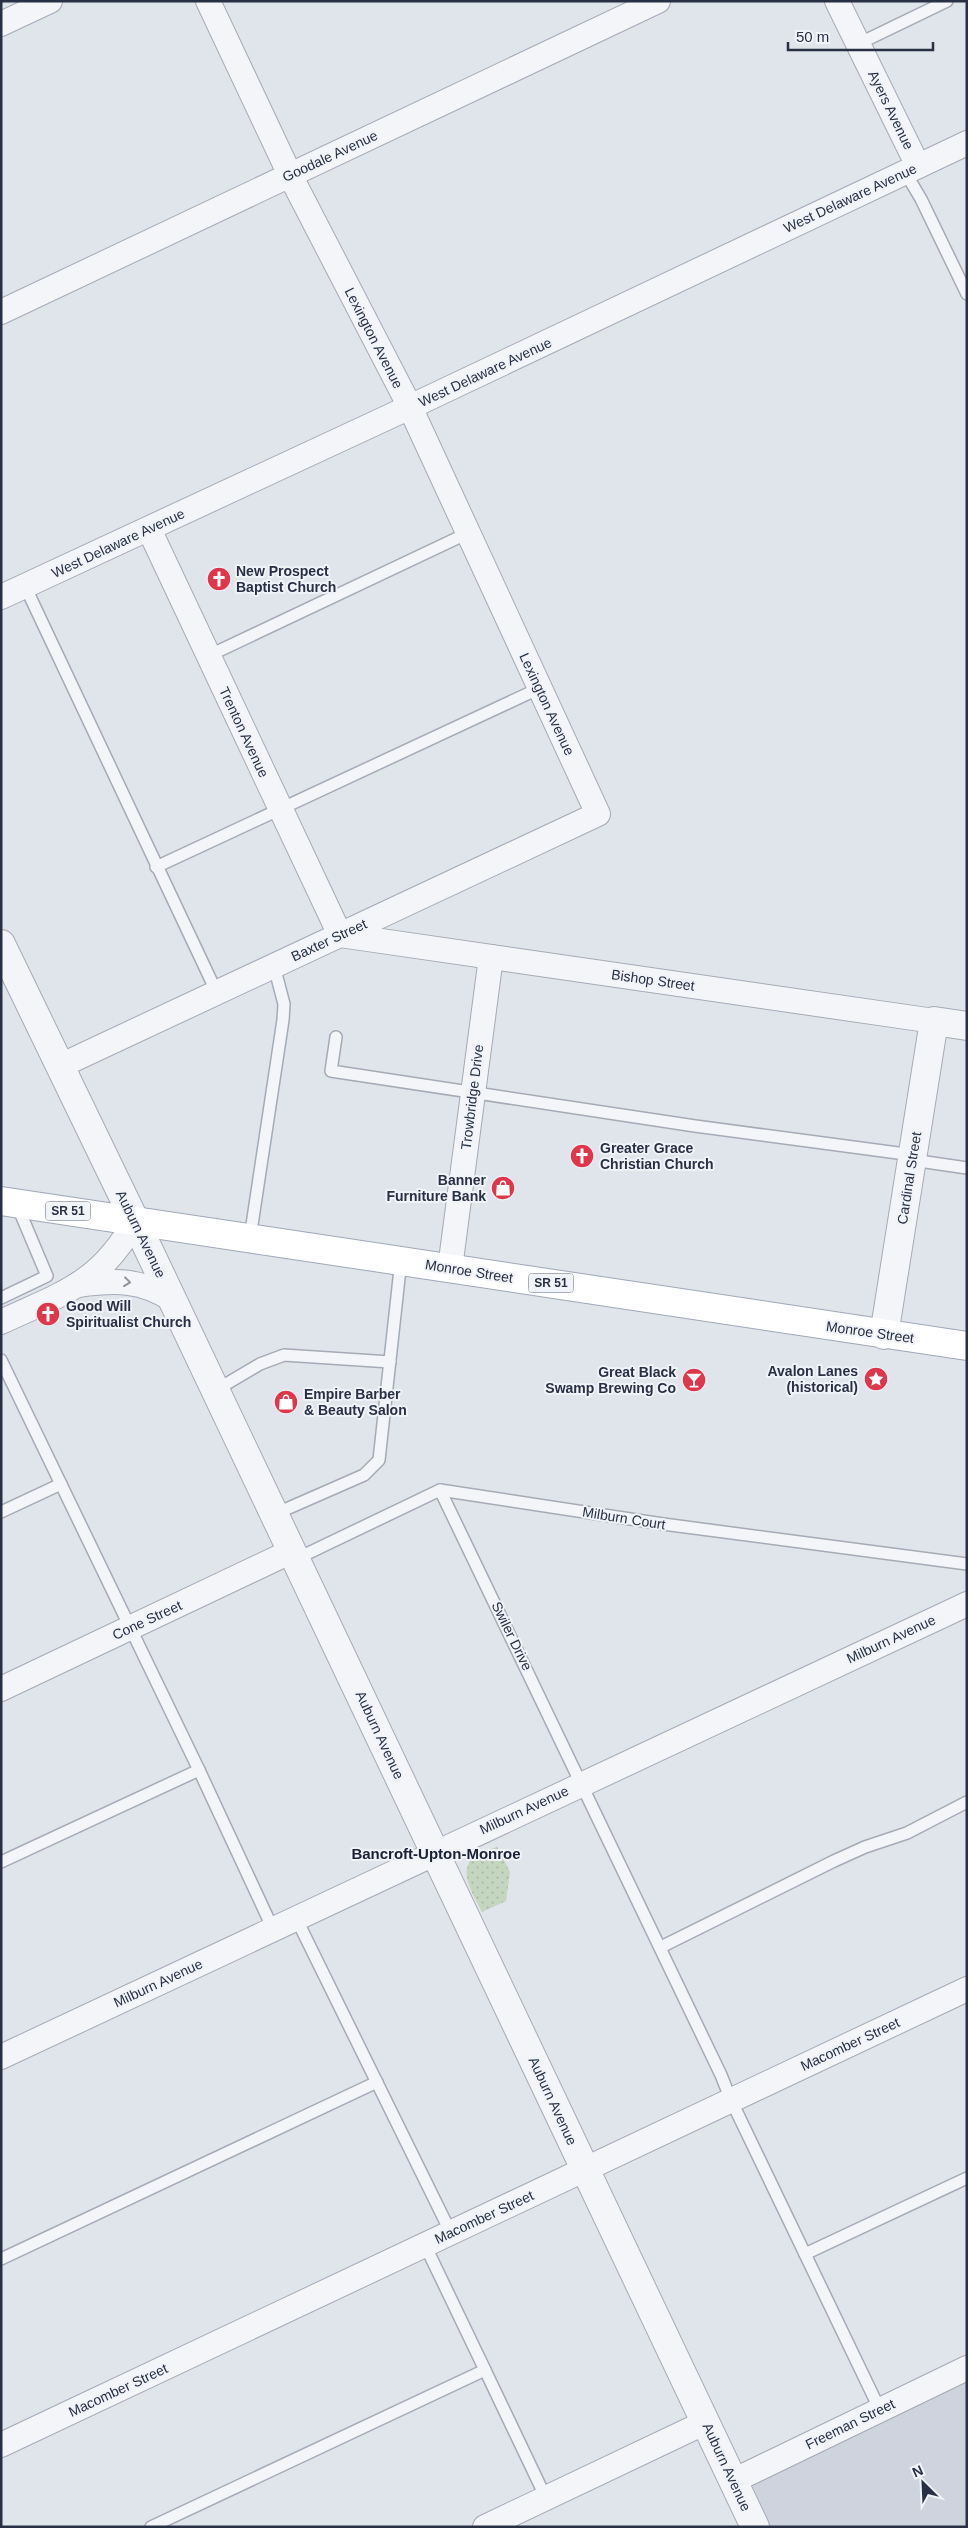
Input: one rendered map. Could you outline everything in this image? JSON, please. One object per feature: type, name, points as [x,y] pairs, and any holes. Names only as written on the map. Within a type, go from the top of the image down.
[{"type":"main road","name":"Monroe Street","points":[[9,1202],[967,1346]]},
{"type":"street","points":[[1,24],[50,1]]},
{"type":"street","name":"Lexington Avenue","points":[[208,1],[290,175],[410,407],[598,814]]},
{"type":"street","name":"Goodale Avenue","points":[[1,312],[658,1]]},
{"type":"street","name":"Ayers Avenue","points":[[837,1],[858,44],[911,169]]},
{"type":"street","name":"West Delaware Avenue","points":[[1,597],[149,530],[967,143]]},
{"type":"street","name":"Trenton Avenue","points":[[149,530],[340,935]]},
{"type":"street","name":"Baxter Street","points":[[60,1066],[598,814]]},
{"type":"street","name":"Bishop Street","points":[[340,935],[967,1026]]},
{"type":"street","name":"Auburn Avenue","points":[[1,944],[216,1390],[755,2527]]},
{"type":"street","name":"Trowbridge Drive","points":[[450,1268],[491,956]]},
{"type":"street","name":"Cardinal Street","points":[[884,1335],[934,1021]]},
{"type":"street","points":[[78,1285],[113,1256],[135,1221]]},
{"type":"street","points":[[1,1322],[52,1286],[120,1281],[157,1289],[173,1300]]},
{"type":"street","name":"Cone Street","points":[[1,1689],[130,1628],[294,1555]]},
{"type":"street","name":"Milburn Avenue","points":[[1,2057],[967,1604]]},
{"type":"street","name":"Macomber Street","points":[[1,2446],[967,1989]]},
{"type":"street","name":"Freeman Street","points":[[733,2481],[967,2368]]},
{"type":"street","points":[[486,2527],[706,2422]]},
{"type":"lane","points":[[858,44],[947,1]]},
{"type":"lane","points":[[911,169],[921,199],[967,294]]},
{"type":"lane","points":[[208,656],[468,533]]},
{"type":"lane","points":[[25,586],[217,993]]},
{"type":"lane","points":[[156,867],[540,688]]},
{"type":"lane","points":[[250,1238],[283,1020],[284,1004],[274,966]]},
{"type":"lane","points":[[336,1037],[331,1071],[912,1158],[967,1168]]},
{"type":"lane","points":[[1,1298],[52,1286],[9,1202]]},
{"type":"lane","points":[[274,1514],[364,1475],[379,1460],[401,1260]]},
{"type":"lane","points":[[216,1390],[260,1364],[284,1355],[390,1362]]},
{"type":"lane","points":[[1,1360],[274,1929]]},
{"type":"lane","points":[[1,1512],[61,1484]]},
{"type":"lane","points":[[294,1555],[440,1490]]},
{"type":"lane","name":"Milburn Court","points":[[440,1490],[663,1524],[967,1564]]},
{"type":"lane","name":"Swiler Drive","points":[[440,1490],[583,1783],[722,2075],[731,2100],[880,2410]]},
{"type":"lane","points":[[1,1862],[199,1770]]},
{"type":"lane","points":[[661,1947],[842,1858],[906,1833],[967,1802]]},
{"type":"lane","points":[[296,1918],[451,2233]]},
{"type":"lane","points":[[1,2259],[377,2082]]},
{"type":"lane","points":[[805,2254],[967,2178]]},
{"type":"lane","points":[[425,2245],[546,2498]]},
{"type":"lane","points":[[151,2527],[485,2370]]},
{"type":"shaded area","points":[[967,2372],[967,2527],[766,2527],[751,2481]]},
{"type":"green space","points":[[497,1847],[510,1872],[506,1901],[482,1912],[471,1891],[467,1869],[469,1862],[474,1856]]},
{"type":"place","name":"New Prospect Baptist Church","points":[[219,579]]},
{"type":"place","name":"Greater Grace Christian Church","points":[[582,1156]]},
{"type":"place","name":"Banner Furniture Bank","points":[[503,1188]]},
{"type":"place","name":"Good Will Spiritualist Church","points":[[48,1314]]},
{"type":"place","name":"Avalon Lanes (historical)","points":[[876,1379]]},
{"type":"place","name":"Great Black Swamp Brewing Co","points":[[694,1380]]},
{"type":"place","name":"Empire Barber & Beauty Salon","points":[[286,1402]]},
{"type":"district","name":"Bancroft-Upton-Monroe","points":[[436,1853]]}]
